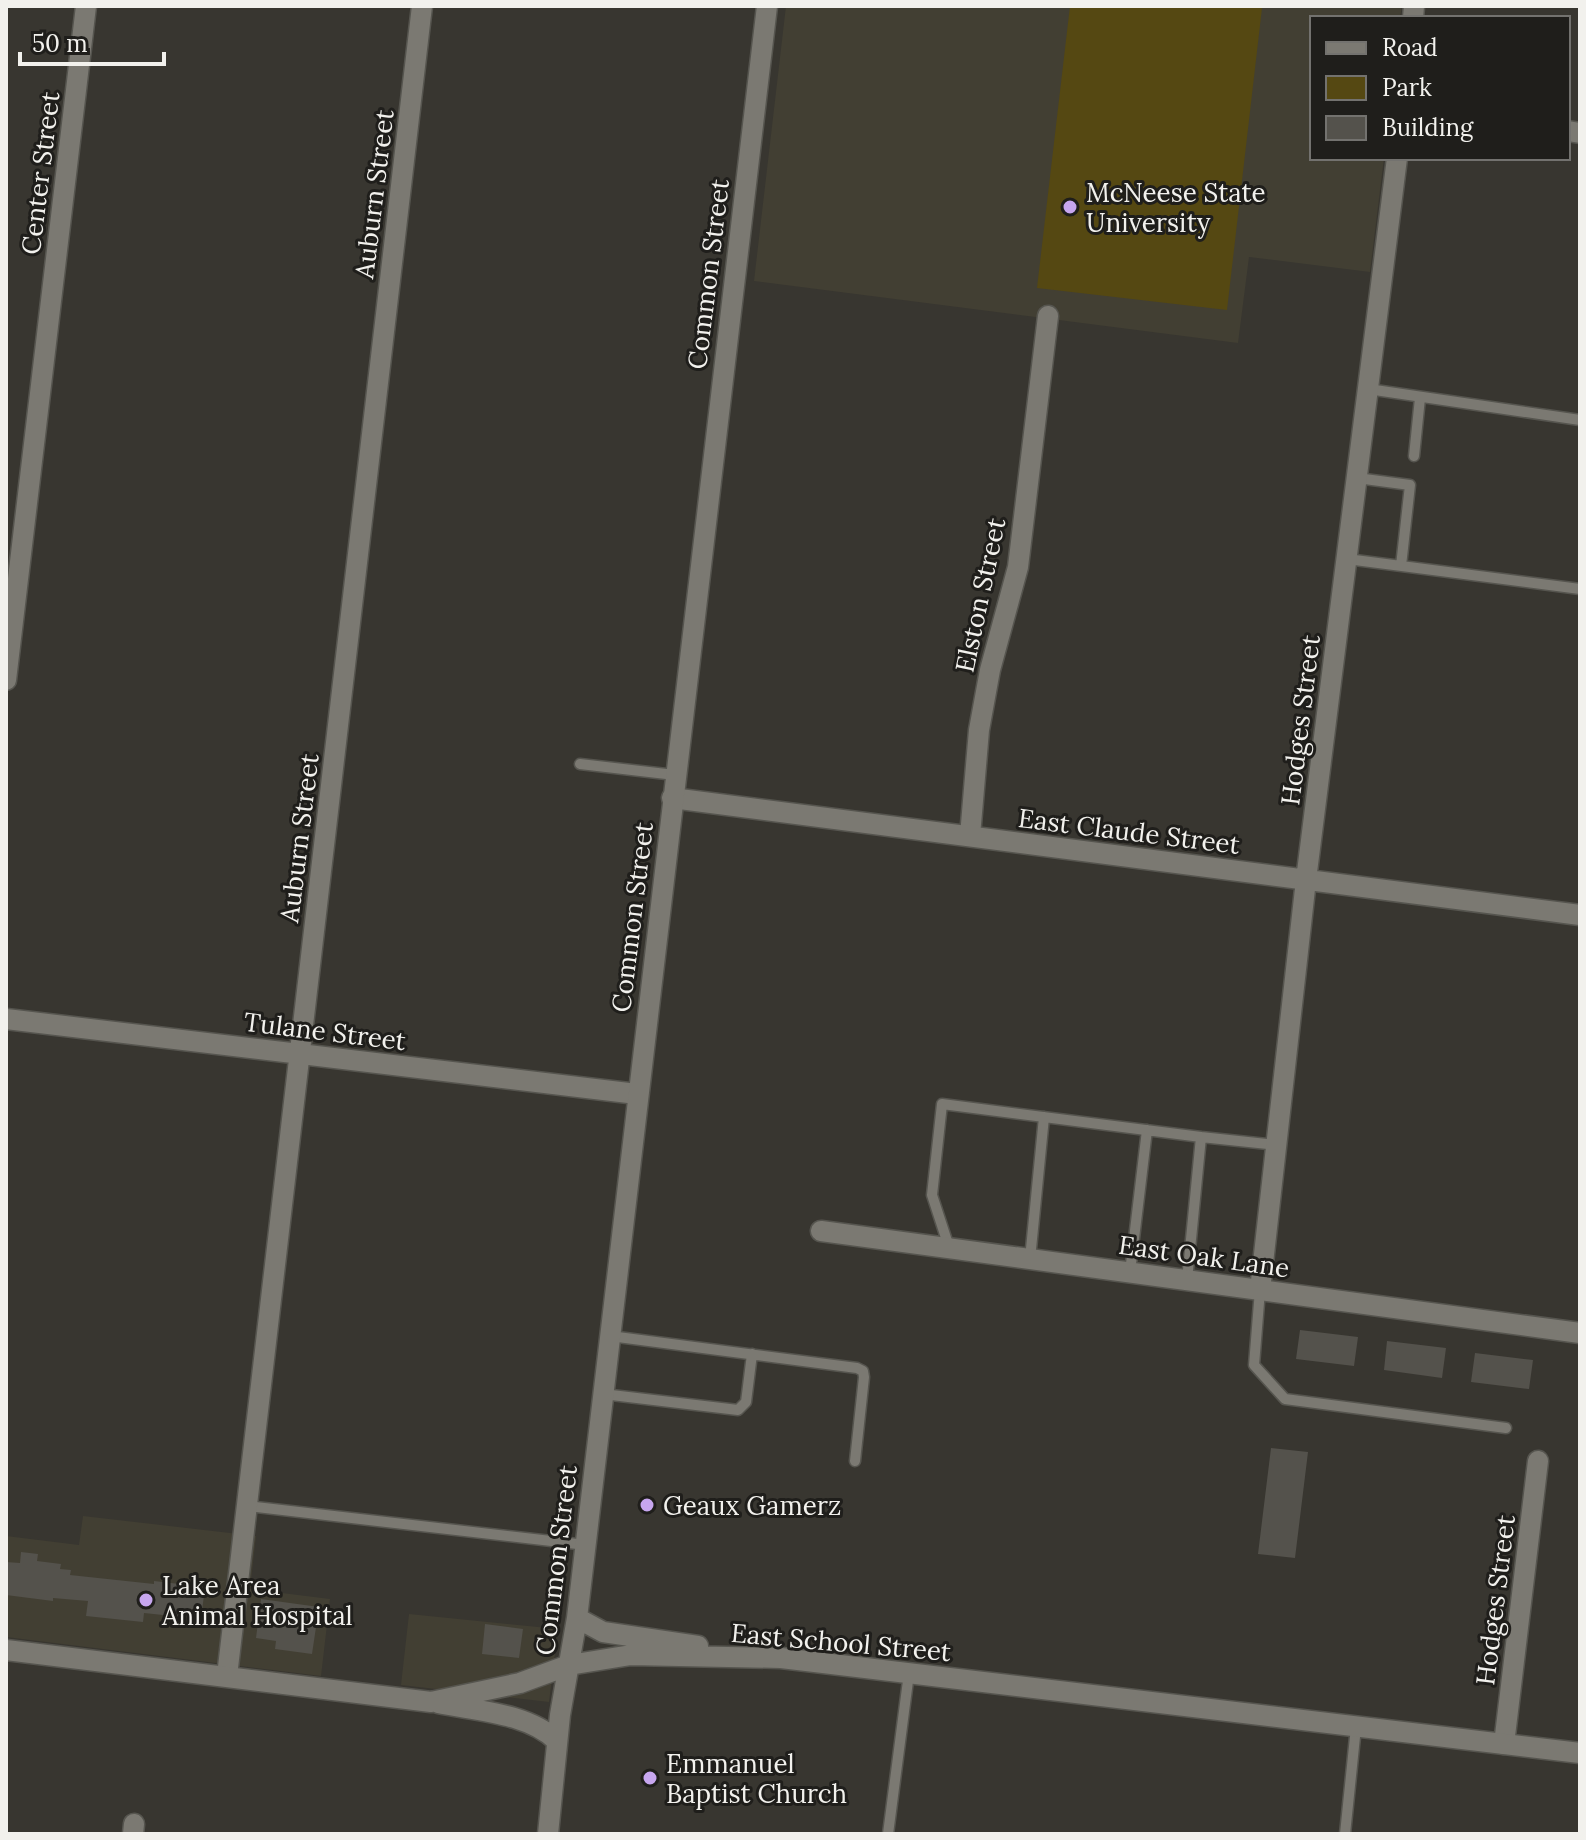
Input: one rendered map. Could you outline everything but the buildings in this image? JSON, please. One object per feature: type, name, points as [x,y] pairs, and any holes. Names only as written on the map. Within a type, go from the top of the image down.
[{"type":"street","name":"Center Street","points":[[6,680],[86,6]]},
{"type":"street","name":"Auburn Street","points":[[227,1676],[422,6]]},
{"type":"street","name":"Common Street","points":[[548,1834],[557,1741],[586,1545],[767,6]]},
{"type":"street","name":"Hodges Street","points":[[1260,1290],[1306,880],[1397,160]]},
{"type":"street","name":"Elston Street","points":[[970,836],[981,715],[1018,567],[1048,316]]},
{"type":"street","name":"East Claude Street","points":[[672,798],[1580,915]]},
{"type":"street","name":"Tulane Street","points":[[6,1019],[637,1094]]},
{"type":"street","name":"East Oak Lane","points":[[821,1231],[1580,1333]]},
{"type":"street","name":"Hodges Street","points":[[1504,1744],[1538,1461]]},
{"type":"street","points":[[577,1618],[603,1632],[781,1658]]},
{"type":"street","name":"East School Street","points":[[6,1650],[431,1702],[520,1683],[569,1665],[631,1655],[781,1658],[1580,1753]]},
{"type":"street","points":[[431,1702],[531,1722],[546,1729],[557,1741]]},
{"type":"lane","points":[[1368,389],[1580,420]]},
{"type":"lane","points":[[1414,456],[1420,398]]},
{"type":"lane","points":[[1357,478],[1410,485],[1401,566]]},
{"type":"lane","points":[[1347,559],[1580,589]]},
{"type":"lane","points":[[580,764],[675,775]]},
{"type":"lane","points":[[949,1247],[932,1195],[942,1104],[1277,1145]]},
{"type":"lane","points":[[1030,1259],[1044,1117]]},
{"type":"lane","points":[[1130,1272],[1147,1130]]},
{"type":"lane","points":[[1187,1280],[1201,1137]]},
{"type":"lane","points":[[1260,1290],[1254,1365],[1285,1399],[1506,1428]]},
{"type":"lane","points":[[610,1336],[863,1371],[855,1461]]},
{"type":"lane","points":[[603,1394],[738,1410],[746,1402],[752,1354]]},
{"type":"lane","points":[[247,1506],[586,1545]]},
{"type":"lane","points":[[888,1834],[909,1673]]},
{"type":"lane","points":[[1345,1834],[1356,1727]]},
{"type":"shaded area","name":"McNeese State University","points":[[786,6],[1402,6],[1400,16],[1310,16],[1310,160],[1384,160],[1370,272],[1249,257],[1238,343],[754,281]]},
{"type":"shaded area","points":[[83,1516],[256,1536],[250,1589],[330,1599],[321,1676],[6,1637],[6,1536],[79,1545]]},
{"type":"shaded area","points":[[409,1614],[558,1629],[549,1702],[401,1685]]},
{"type":"green space","points":[[1070,6],[1262,8],[1227,310],[1037,288]]},
{"type":"place","name":"McNeese State University","points":[[1070,207]]},
{"type":"place","name":"Geaux Gamerz","points":[[647,1505]]},
{"type":"place","name":"Lake Area Animal Hospital","points":[[146,1600]]},
{"type":"place","name":"Emmanuel Baptist Church","points":[[650,1778]]}]
